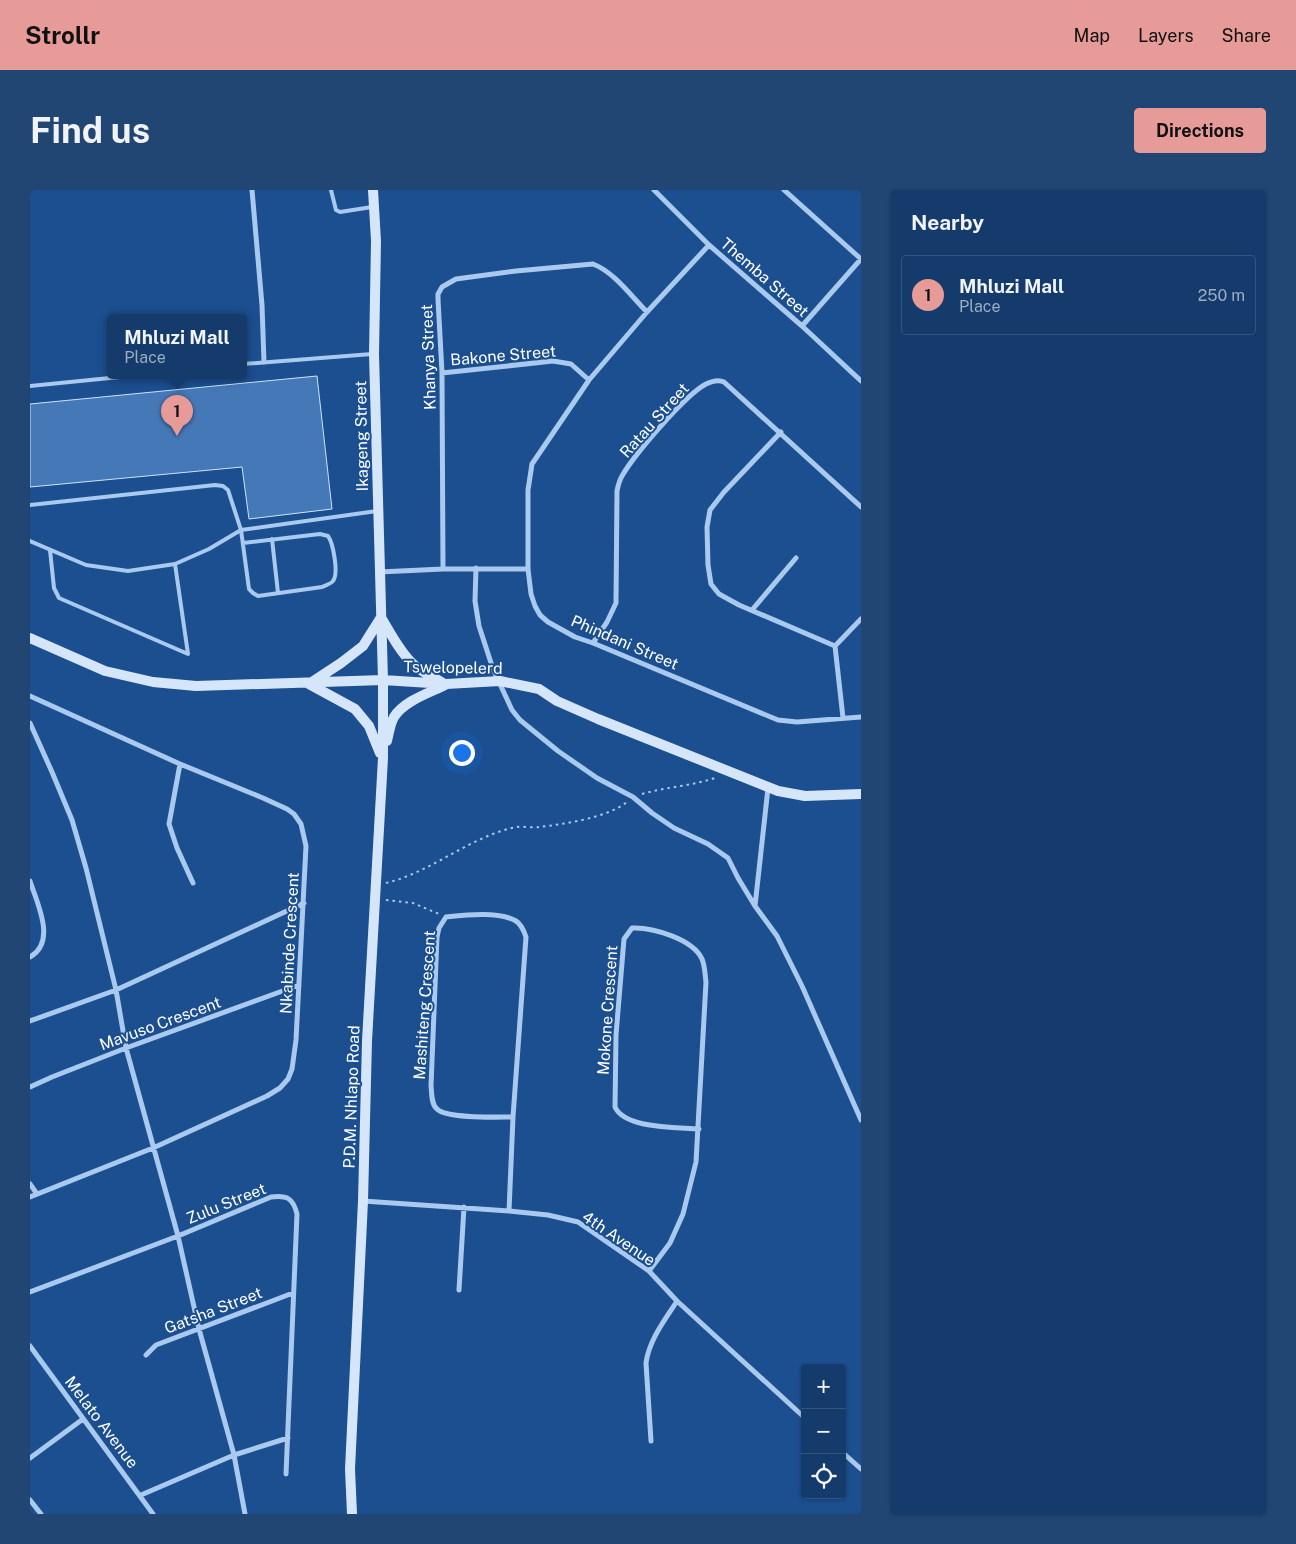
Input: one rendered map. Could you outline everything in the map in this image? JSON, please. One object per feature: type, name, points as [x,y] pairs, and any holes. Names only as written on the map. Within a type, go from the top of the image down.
[{"type":"street","points":[[252,190],[262,305],[264,362]]},
{"type":"street","name":"Ikageng Street","points":[[374,190],[376,241],[374,354],[383,680]]},
{"type":"street","name":"Themba Street","points":[[654,190],[709,245],[802,326],[861,382]]},
{"type":"street","points":[[784,190],[861,259],[802,326]]},
{"type":"street","name":"Phindani Street","points":[[709,245],[646,312],[589,380],[532,464],[528,490],[528,569],[531,594],[540,615],[548,622],[575,637],[778,720],[797,722],[861,717]]},
{"type":"street","name":"Khanya Street","points":[[443,569],[442,374],[438,294],[442,287],[456,279],[593,264],[610,274],[646,312]]},
{"type":"street","name":"Bakone Street","points":[[442,374],[553,361],[571,364],[589,380]]},
{"type":"street","name":"Ratau Street","points":[[592,643],[607,622],[616,603],[618,484],[622,475],[660,426],[698,389],[712,381],[721,380],[781,432],[861,507]]},
{"type":"street","points":[[781,432],[724,492],[710,510],[708,516],[708,565],[711,584],[719,594],[835,646]]},
{"type":"street","points":[[752,610],[796,558]]},
{"type":"street","points":[[476,568],[475,601],[479,626],[493,669],[512,710],[520,720],[558,751],[597,778],[633,797],[674,828],[708,844],[728,858],[755,906],[777,936],[802,986],[861,1120]]},
{"type":"street","points":[[379,572],[476,568],[528,569]]},
{"type":"street","points":[[382,758],[369,726],[355,709],[310,684],[363,646],[381,617],[395,641],[412,663],[422,671],[446,684]]},
{"type":"street","points":[[835,646],[861,619]]},
{"type":"street","name":"Tswelopelerd","points":[[30,638],[105,671],[153,682],[196,686],[310,684],[383,680],[446,684],[500,681],[539,689],[557,701],[598,720],[778,791],[805,796],[861,794]]},
{"type":"street","points":[[835,646],[843,718]]},
{"type":"street","name":"P.D.M. Nhlapo Road","points":[[352,1514],[350,1469],[382,758],[383,680]]},
{"type":"street","points":[[382,758],[394,717],[408,704],[446,684]]},
{"type":"street","name":"Nkabinde Crescent","points":[[30,696],[180,764],[287,809],[298,819],[304,832],[306,846],[296,1040],[292,1069],[288,1079],[280,1088],[267,1096],[213,1122],[30,1197]]},
{"type":"street","points":[[30,723],[72,820],[99,917],[116,990],[126,1048],[178,1236],[199,1329],[234,1456],[245,1514]]},
{"type":"street","points":[[180,764],[170,824],[177,848],[193,882]]},
{"type":"street","points":[[755,906],[768,787]]},
{"type":"street","points":[[30,881],[44,931],[40,949],[30,957]]},
{"type":"street","points":[[30,1021],[116,990],[304,903]]},
{"type":"street","name":"Mashiteng Crescent","points":[[510,1211],[512,1117],[526,937],[516,921],[503,916],[446,917],[439,928],[437,937],[430,1086],[433,1102],[437,1110],[445,1113],[468,1116],[512,1117]]},
{"type":"street","name":"Mokone Crescent","points":[[648,1271],[670,1243],[683,1214],[696,1162],[699,1129],[706,982],[703,960],[698,952],[688,943],[653,931],[632,928],[624,939],[616,1034],[615,1107],[619,1114],[638,1123],[699,1129]]},
{"type":"street","name":"Mavuso Crescent","points":[[30,1087],[126,1048],[300,984]]},
{"type":"street","points":[[30,1184],[37,1194]]},
{"type":"street","name":"Zulu Street","points":[[30,1292],[178,1236],[271,1197],[280,1196],[289,1199],[295,1204],[297,1214],[286,1474]]},
{"type":"street","name":"4th Avenue","points":[[363,1201],[510,1211],[548,1215],[578,1222],[648,1271],[677,1301],[801,1414]]},
{"type":"street","points":[[459,1290],[464,1208]]},
{"type":"street","name":"Gatsha Street","points":[[146,1355],[156,1345],[293,1293]]},
{"type":"street","points":[[651,1441],[647,1354],[652,1341],[677,1301]]},
{"type":"street","name":"Melato Avenue","points":[[30,1346],[141,1495],[153,1514]]},
{"type":"street","points":[[30,1458],[83,1419]]},
{"type":"street","points":[[141,1495],[234,1456],[288,1438]]},
{"type":"street","points":[[844,1454],[861,1470]]},
{"type":"street","points":[[30,1500],[41,1514]]},
{"type":"lane","points":[[331,190],[336,210],[340,212],[374,207]]},
{"type":"lane","points":[[247,364],[374,354]]},
{"type":"lane","points":[[30,386],[107,378]]},
{"type":"lane","points":[[30,504],[216,484],[228,490],[241,530],[249,589],[252,593],[258,596],[322,586],[329,584],[336,575],[332,542],[328,536],[320,534],[243,543]]},
{"type":"lane","points":[[30,541],[86,565],[128,571],[175,564],[209,549],[241,530],[377,511]]},
{"type":"lane","points":[[272,539],[278,593]]},
{"type":"lane","points":[[50,550],[54,588],[59,598],[188,654],[175,564]]},
{"type":"path","points":[[376,886],[406,878],[473,842],[517,827],[537,827],[570,823],[590,818],[622,806],[633,797],[659,789],[708,780],[728,770]]},
{"type":"path","points":[[376,898],[413,903],[446,917]]},
{"type":"building","points":[[317,376],[332,509],[249,519],[242,467],[30,487],[30,404]]},
{"type":"place","name":"Mhluzi Mall","points":[[177,436]]}]
